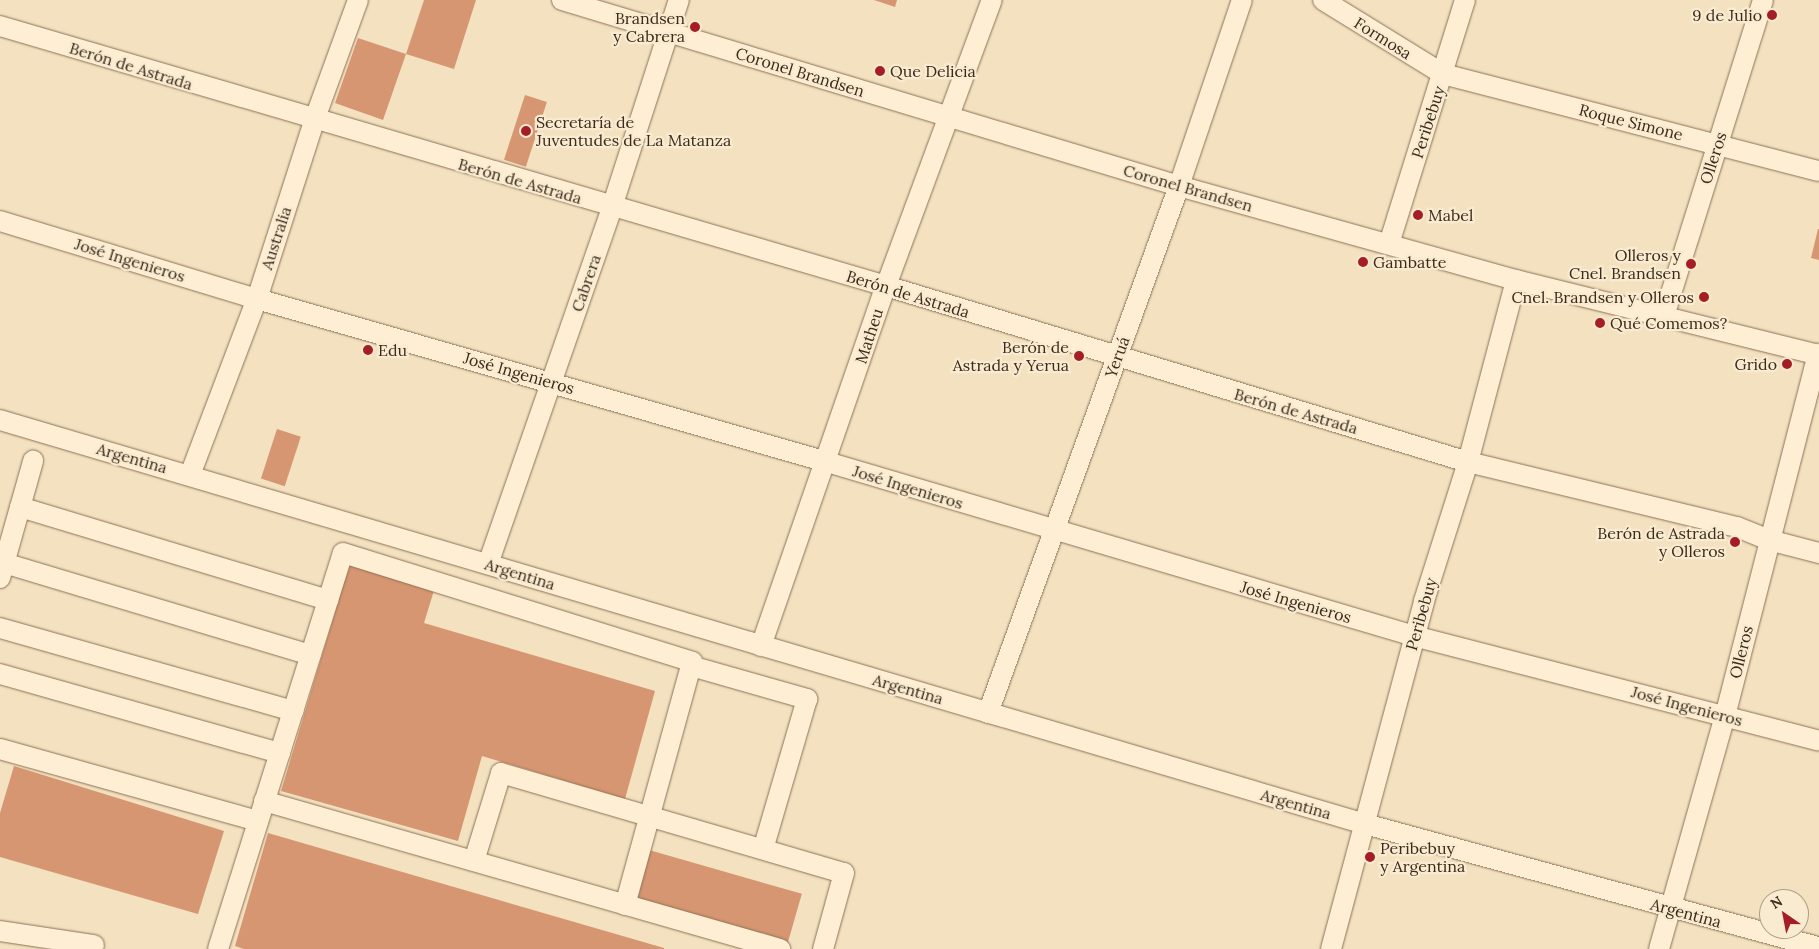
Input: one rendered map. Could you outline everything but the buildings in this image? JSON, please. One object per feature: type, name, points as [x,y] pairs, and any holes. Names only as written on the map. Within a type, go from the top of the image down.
[{"type":"street","name":"Australia","points":[[190,475],[256,299],[314,121],[358,0]]},
{"type":"street","name":"Coronel Brandsen","points":[[562,0],[1179,186],[1516,280],[1819,355]]},
{"type":"street","name":"Cabrera","points":[[488,564],[612,207],[678,0]]},
{"type":"street","name":"Matheu","points":[[762,646],[827,462],[886,286],[950,118],[992,0]]},
{"type":"street","name":"Yeruá","points":[[988,713],[1179,186],[1242,0]]},
{"type":"street","name":"Formosa","points":[[1323,0],[1443,74]]},
{"type":"street","name":"Peribebuy","points":[[1388,244],[1465,0]]},
{"type":"street","name":"Olleros","points":[[1664,316],[1762,0]]},
{"type":"street","name":"Berón de Astrada","points":[[0,26],[314,121],[886,286],[1116,358],[1468,462],[1738,527],[1769,540],[1819,553]]},
{"type":"street","name":"Roque Simone","points":[[1443,74],[1819,171]]},
{"type":"street","name":"José Ingenieros","points":[[0,221],[256,299],[827,462],[1054,531],[1414,636],[1819,741]]},
{"type":"street","name":"Peribebuy","points":[[1331,949],[1414,636],[1468,462],[1516,280]]},
{"type":"street","name":"Olleros","points":[[1659,949],[1725,716],[1769,540],[1819,355]]},
{"type":"street","name":"Argentina","points":[[0,420],[1365,824],[1671,909],[1819,947]]},
{"type":"street","points":[[33,461],[2,571],[310,655]]},
{"type":"street","points":[[20,507],[328,600]]},
{"type":"street","points":[[218,949],[343,553],[692,662],[624,904]]},
{"type":"street","points":[[0,628],[293,711]]},
{"type":"street","points":[[691,666],[807,699],[763,849]]},
{"type":"street","points":[[0,674],[280,753]]},
{"type":"street","points":[[0,749],[258,821]]},
{"type":"street","points":[[474,861],[500,772],[844,873],[823,949]]},
{"type":"street","points":[[264,801],[780,949]]},
{"type":"street","points":[[0,931],[94,945]]},
{"type":"place","name":"9 de Julio","points":[[1772,15]]},
{"type":"place","name":"Brandsen y Cabrera","points":[[695,27]]},
{"type":"place","name":"Que Delicia","points":[[880,71]]},
{"type":"place","name":"Secretaría de Juventudes de La Matanza","points":[[526,131]]},
{"type":"place","name":"Mabel","points":[[1418,215]]},
{"type":"place","name":"Gambatte","points":[[1363,262]]},
{"type":"place","name":"Olleros y Cnel. Brandsen","points":[[1691,264]]},
{"type":"place","name":"Cnel. Brandsen y Olleros","points":[[1704,297]]},
{"type":"place","name":"Qué Comemos?","points":[[1600,323]]},
{"type":"place","name":"Edu","points":[[368,350]]},
{"type":"place","name":"Berón de Astrada y Yerua","points":[[1079,356]]},
{"type":"place","name":"Grido","points":[[1787,364]]},
{"type":"place","name":"Berón de Astrada y Olleros","points":[[1735,542]]},
{"type":"place","name":"Peribebuy y Argentina","points":[[1370,857]]}]
